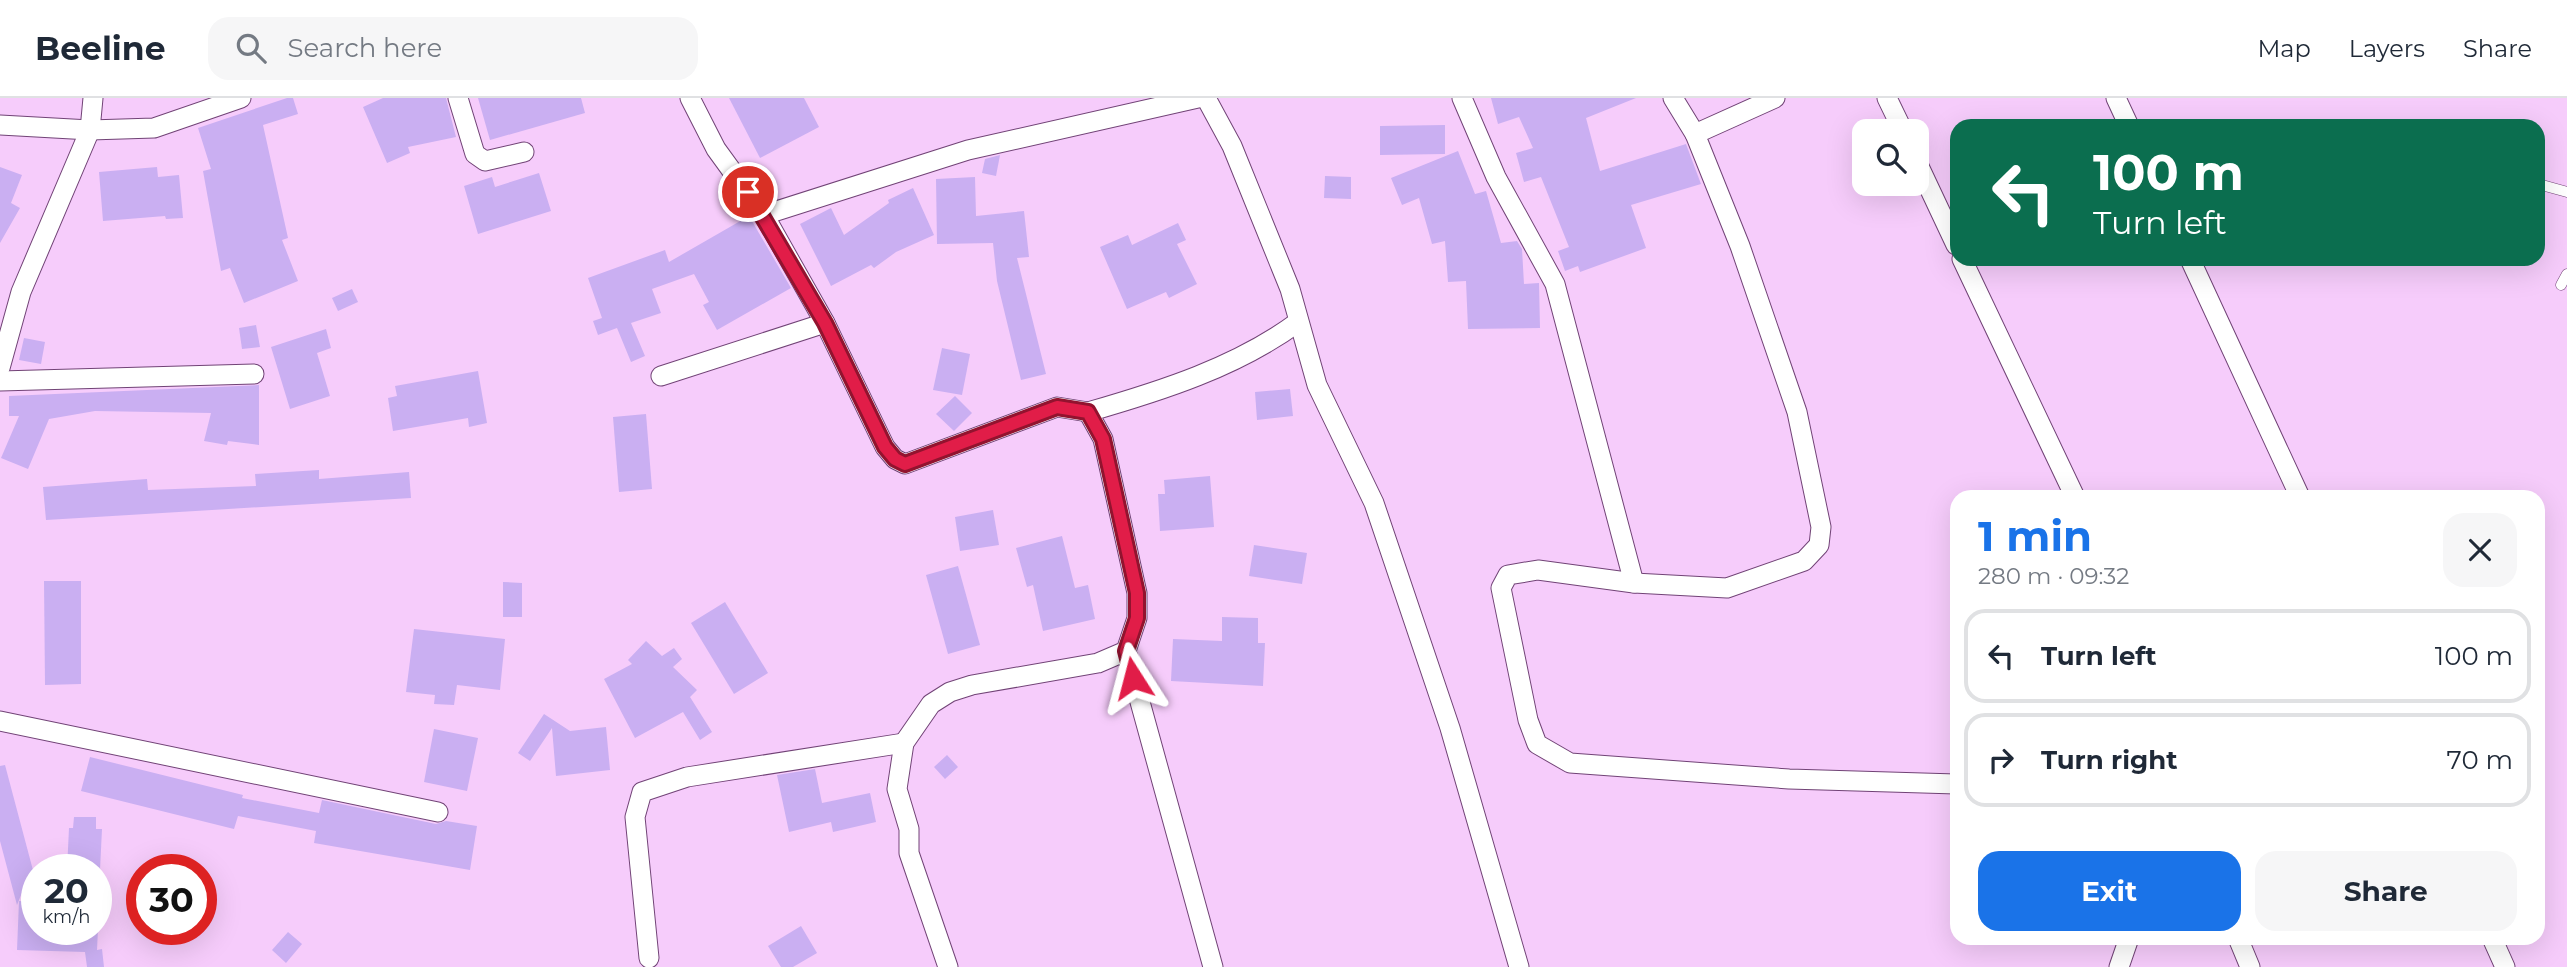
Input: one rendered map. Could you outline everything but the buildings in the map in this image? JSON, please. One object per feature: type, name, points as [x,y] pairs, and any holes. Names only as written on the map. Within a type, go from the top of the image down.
[{"type":"street","points":[[0,368],[21,292],[69,186],[90,130],[93,98]]},
{"type":"street","points":[[0,125],[90,130],[154,128],[242,98]]},
{"type":"street","points":[[458,98],[475,154],[485,162],[524,152]]},
{"type":"street","points":[[690,98],[716,149],[764,215],[825,323],[885,447],[895,459],[905,464],[1057,407],[1088,412],[1225,365],[1266,345],[1298,321]]},
{"type":"street","points":[[764,215],[968,150],[1198,98]]},
{"type":"street","points":[[1206,98],[1232,146],[1290,289],[1317,385],[1374,503],[1450,728],[1519,967]]},
{"type":"street","points":[[1462,98],[1496,177],[1555,284],[1634,583]]},
{"type":"street","points":[[1673,98],[1695,134],[1740,246],[1797,412],[1821,527],[1819,545],[1804,561],[1727,588],[1634,583],[1538,570],[1508,575],[1501,588],[1528,720],[1536,744],[1570,763],[1789,779],[1950,784]]},
{"type":"street","points":[[1695,134],[1775,98]]},
{"type":"street","points":[[1887,98],[1897,119]]},
{"type":"street","points":[[2116,98],[2126,119]]},
{"type":"street","points":[[1929,187],[1950,229]]},
{"type":"street","points":[[1968,266],[2072,490]]},
{"type":"street","points":[[2193,266],[2297,490]]},
{"type":"street","points":[[661,376],[825,323]]},
{"type":"street","points":[[0,381],[254,374]]},
{"type":"street","points":[[1088,412],[1103,439],[1137,593],[1137,618],[1126,651],[1213,967]]},
{"type":"street","points":[[948,967],[909,853],[909,829],[897,789],[904,743],[931,704],[950,692],[984,683],[1098,663],[1126,651]]},
{"type":"street","points":[[0,721],[438,812]]},
{"type":"street","points":[[649,958],[635,817],[642,792],[687,777],[904,743]]},
{"type":"street","points":[[2119,967],[2127,945]]},
{"type":"street","points":[[2241,945],[2250,967]]},
{"type":"street","points":[[2495,945],[2505,967]]},
{"type":"lane","points":[[2545,186],[2567,192]]},
{"type":"lane","points":[[2561,285],[2567,274]]},
{"type":"route","points":[[748,192],[764,215],[825,323],[885,447],[895,459],[905,464],[1057,407],[1088,412],[1103,439],[1137,593],[1137,618],[1126,651],[1133,678]]}]
